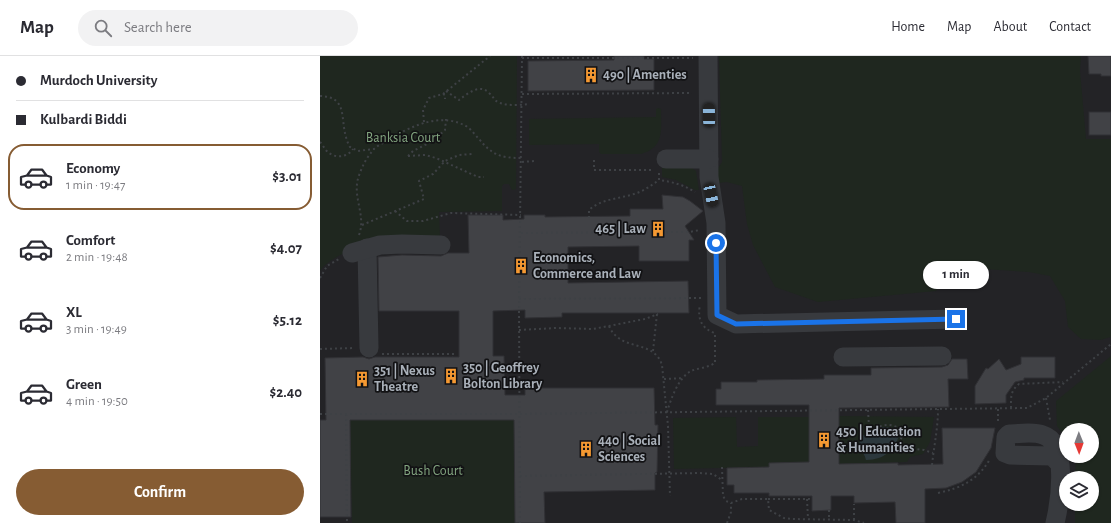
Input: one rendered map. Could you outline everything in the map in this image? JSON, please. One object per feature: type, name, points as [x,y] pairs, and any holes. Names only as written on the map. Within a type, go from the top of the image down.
[{"type":"lane","points":[[703,57],[709,177],[716,223],[717,315],[736,324],[956,319]]},
{"type":"lane","points":[[666,159],[709,159]]},
{"type":"lane","points":[[376,352],[352,253],[380,245],[441,245]]},
{"type":"lane","points":[[843,357],[942,356]]},
{"type":"lane","points":[[1055,523],[1060,496],[1058,462]]},
{"type":"path","points":[[424,122],[423,116],[425,103],[429,98],[435,95],[443,94],[490,56]]},
{"type":"path","points":[[520,523],[519,299],[522,57],[703,57]]},
{"type":"path","points":[[446,91],[459,100],[476,90],[483,89],[488,91],[494,100],[501,104],[528,104]]},
{"type":"path","points":[[522,94],[698,93]]},
{"type":"path","points":[[443,94],[445,99]]},
{"type":"path","points":[[320,96],[335,98],[339,103],[347,141],[353,149],[367,150],[375,148]]},
{"type":"path","points":[[320,278],[327,266],[352,253],[362,225],[361,212],[357,204],[357,184],[359,174],[368,156],[375,148],[397,134],[424,122],[446,120],[467,126],[494,154],[502,157],[521,158]]},
{"type":"path","points":[[446,120],[445,130],[432,141],[413,151],[408,156],[425,155],[445,161],[478,177],[484,177]]},
{"type":"path","points":[[320,142],[328,152],[334,156],[346,155],[353,149]]},
{"type":"path","points":[[362,225],[424,199],[419,181],[433,174],[445,161],[459,155],[473,154]]},
{"type":"path","points":[[594,160],[594,170],[659,170],[659,180]]},
{"type":"path","points":[[521,162],[534,161]]},
{"type":"path","points":[[589,218],[589,210],[594,206],[611,199],[638,193],[659,180],[671,181],[684,186],[700,196]]},
{"type":"path","points":[[395,211],[407,221],[423,221],[451,213],[521,215]]},
{"type":"path","points":[[520,233],[689,232],[701,230]]},
{"type":"path","points":[[519,299],[704,298]]},
{"type":"path","points":[[519,330],[556,328],[586,330],[645,319],[657,314],[653,351]]},
{"type":"path","points":[[667,412],[672,396],[684,378],[691,372],[715,363],[715,333],[704,329],[699,319],[699,315]]},
{"type":"path","points":[[608,326],[619,340],[653,351],[660,359],[664,379],[667,412],[670,496]]},
{"type":"path","points":[[320,414],[519,414],[1027,408],[1046,398],[1111,344]]},
{"type":"path","points":[[320,349],[454,354],[453,357]]},
{"type":"path","points":[[664,379],[684,378]]},
{"type":"path","points":[[1011,408],[1011,394],[1014,388],[1019,384],[1064,382]]},
{"type":"path","points":[[998,408],[998,426]]},
{"type":"path","points":[[932,465],[937,433],[938,409]]},
{"type":"path","points":[[868,410],[869,427],[871,430],[884,425],[897,427],[901,430],[902,436],[898,447],[924,450],[933,453]]},
{"type":"path","points":[[346,414],[348,523]]},
{"type":"path","points":[[938,493],[954,490],[974,479],[983,470],[992,456]]},
{"type":"path","points":[[722,467],[723,496],[726,501],[731,503],[742,499],[807,499]]},
{"type":"path","points":[[520,476],[669,473],[712,474],[722,480]]},
{"type":"path","points":[[806,523],[807,499],[809,499],[809,496]]},
{"type":"path","points":[[768,499],[769,510],[772,513],[784,518],[852,521],[864,523]]},
{"type":"path","points":[[727,523],[731,512],[731,503]]},
{"type":"path","points":[[852,521],[854,504]]},
{"type":"path","points":[[829,510],[829,520]]},
{"type":"shaded area","points":[[320,56],[1111,56],[1111,523],[320,523]]},
{"type":"shaded area","points":[[882,427],[895,428],[900,432],[896,444],[884,456],[866,460],[860,446],[861,438],[866,434]]},
{"type":"green space","name":"Banksia Court","points":[[320,56],[517,56],[516,189],[512,190],[509,184],[504,184],[502,186],[502,211],[439,212],[440,240],[410,239],[373,242],[338,256],[324,266],[320,271]]},
{"type":"green space","points":[[719,56],[1081,56],[1080,71],[1086,139],[1111,139],[1111,337],[1100,340],[1081,339],[1068,327],[1065,301],[1050,276],[1029,272],[984,269],[950,272],[936,291],[818,302],[775,287],[753,245],[747,224],[742,186],[727,182],[718,183],[714,175],[722,162]]},
{"type":"green space","points":[[656,109],[661,109],[660,137],[654,147],[641,154],[601,154],[599,152],[599,144],[529,145],[529,119],[656,117]]},
{"type":"green space","points":[[662,166],[692,168],[696,171],[699,190],[695,190],[676,180],[662,177]]},
{"type":"green space","points":[[1111,356],[1111,523],[1075,523],[1075,511],[1099,511],[1099,471],[1075,471],[1076,463],[1099,463],[1099,423],[1059,423],[1059,429],[1057,426],[1056,401]]},
{"type":"green space","points":[[839,416],[934,417],[930,442],[923,454],[910,457],[907,462],[839,464]]},
{"type":"green space","points":[[736,417],[737,447],[758,446],[758,417],[809,417],[809,463],[769,467],[674,469],[673,418]]},
{"type":"green space","name":"Bush Court","points":[[350,420],[514,420],[515,523],[352,523]]},
{"type":"building","name":"490 | Amenties","points":[[614,56],[644,56],[644,59],[654,59],[654,90],[528,91],[528,61],[614,60]]},
{"type":"building","points":[[1088,56],[1111,56],[1111,76],[1089,74]]},
{"type":"building","points":[[1089,112],[1111,112],[1111,135],[1089,135]]},
{"type":"building","points":[[662,195],[683,197],[703,211],[685,226],[694,240],[689,240],[689,261],[639,261],[639,246],[568,247],[568,283],[688,281],[689,313],[562,313],[562,317],[525,318],[525,310],[493,311],[493,356],[504,356],[505,395],[525,395],[525,388],[654,388],[655,425],[658,425],[655,490],[544,492],[545,523],[515,523],[514,420],[350,420],[351,517],[320,517],[320,420],[326,420],[325,358],[363,357],[369,359],[375,357],[459,357],[459,311],[379,311],[378,257],[402,255],[441,256],[448,253],[469,253],[468,215],[503,215],[503,220],[524,219],[524,215],[545,215],[545,217],[630,216],[630,209],[663,209]]},
{"type":"building","points":[[1021,357],[1055,357],[1055,378],[1024,378],[1024,380],[1015,382],[1006,395],[1006,403],[975,404],[975,386],[986,368],[988,369],[999,359],[1006,370],[1021,364]]},
{"type":"building","name":"450 | Education & Humanities","points":[[952,359],[967,359],[968,379],[948,379],[949,407],[839,408],[839,464],[943,464],[942,428],[995,428],[991,448],[976,472],[962,482],[946,488],[925,489],[925,523],[896,523],[895,502],[854,503],[854,496],[831,496],[831,510],[812,511],[812,496],[769,496],[769,493],[734,493],[734,485],[727,485],[727,468],[769,467],[769,463],[809,462],[809,405],[716,405],[716,389],[721,389],[721,382],[824,379],[824,375],[871,375],[871,368],[942,367],[948,365]]},
{"type":"place","name":"490 | Amenties","points":[[591,75]]},
{"type":"place","name":"465 | Law","points":[[658,229]]},
{"type":"place","name":"Economics, Commerce and Law","points":[[521,266]]},
{"type":"place","name":"350 | Geoffrey Bolton Library","points":[[451,376]]},
{"type":"place","name":"351 | Nexus Theatre","points":[[362,379]]},
{"type":"place","name":"450 | Education & Humanities","points":[[824,440]]},
{"type":"place","name":"440 | Social Sciences","points":[[586,449]]},
{"type":"route","points":[[716,243],[717,315],[736,324],[956,319]]}]
